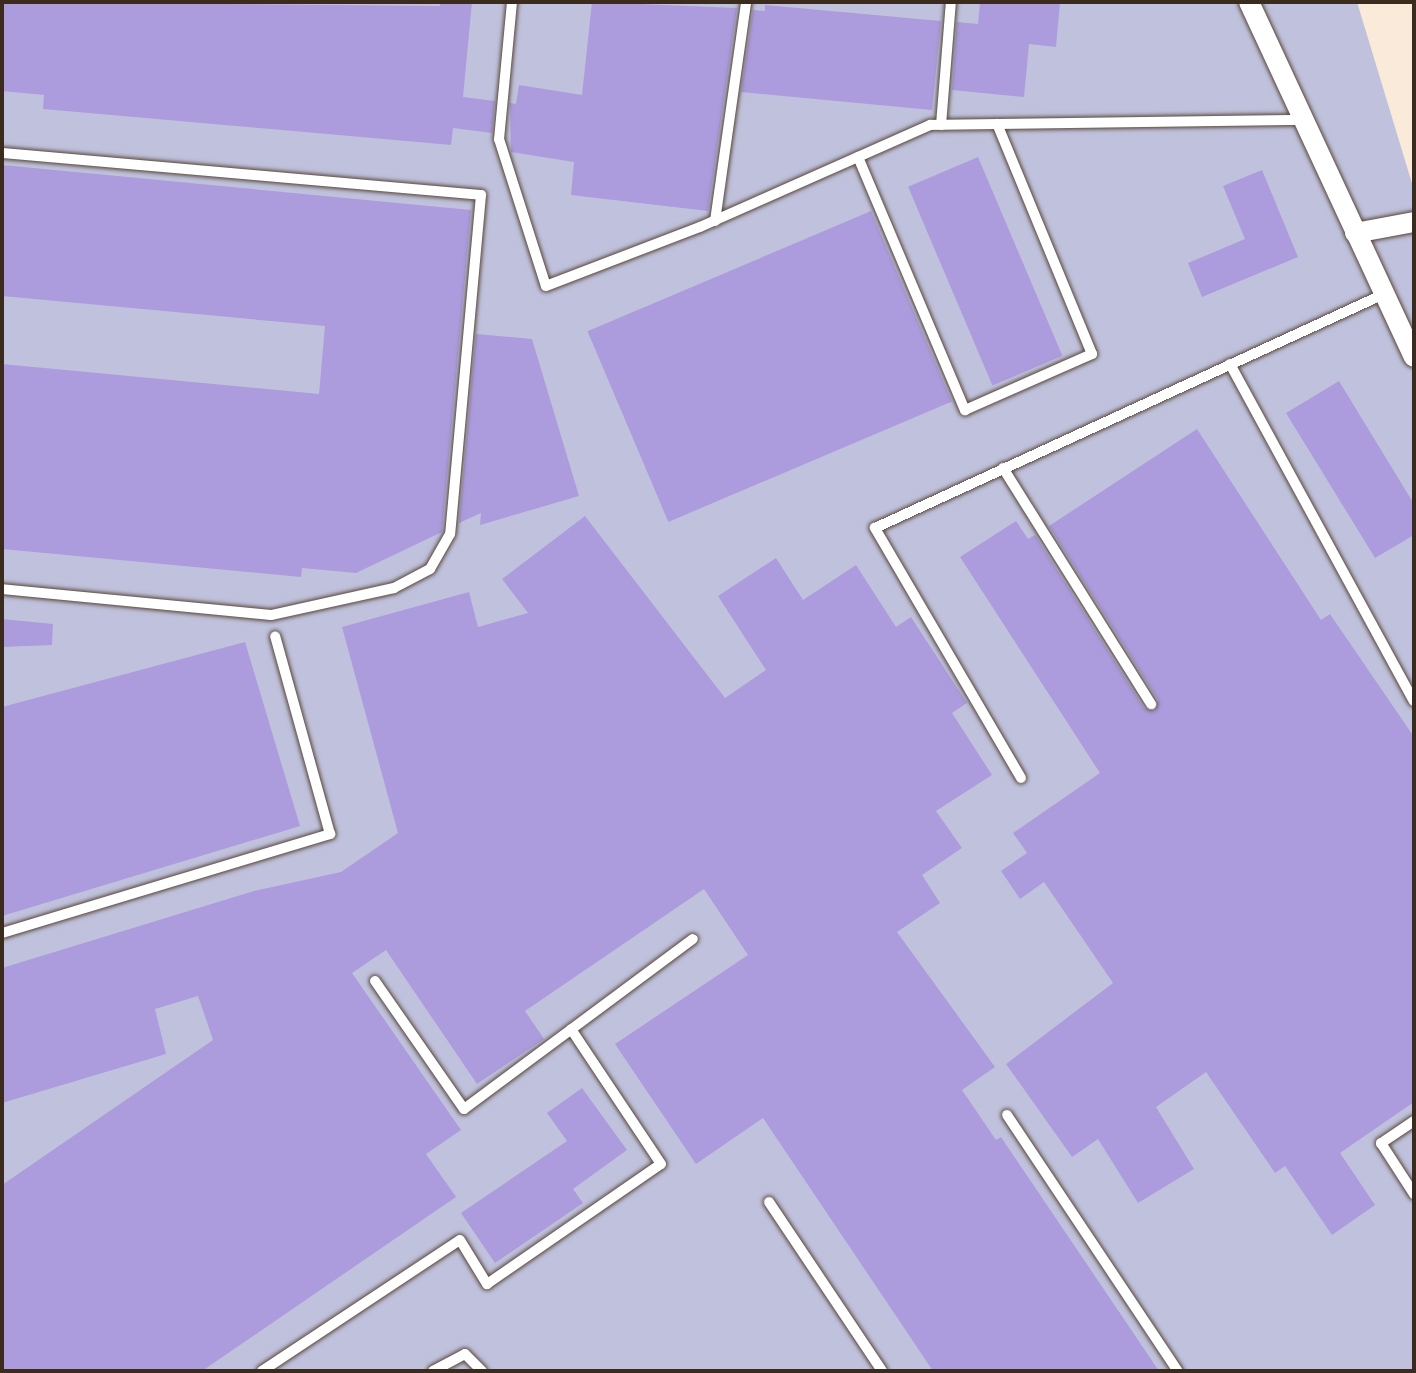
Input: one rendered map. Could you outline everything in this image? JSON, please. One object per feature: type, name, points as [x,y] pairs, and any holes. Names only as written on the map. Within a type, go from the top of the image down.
[{"type":"street","points":[[1249,2],[1414,357]]},
{"type":"street","points":[[1355,233],[1414,222]]},
{"type":"lane","points":[[512,2],[499,139],[546,286],[715,221],[858,157],[941,125],[1303,120]]},
{"type":"lane","points":[[715,221],[746,2]]},
{"type":"lane","points":[[941,125],[951,2]]},
{"type":"lane","points":[[858,157],[965,410],[1092,354],[997,124]]},
{"type":"lane","points":[[2,153],[481,195],[450,534],[430,569],[394,588],[271,615],[2,589]]},
{"type":"lane","points":[[1021,778],[875,528],[1384,294]]},
{"type":"lane","points":[[1230,364],[1414,701]]},
{"type":"lane","points":[[1003,468],[1151,704]]},
{"type":"lane","points":[[2,933],[330,834],[275,636]]},
{"type":"lane","points":[[375,981],[464,1109],[693,939]]},
{"type":"lane","points":[[262,1371],[460,1240],[487,1284],[661,1164],[571,1029]]},
{"type":"lane","points":[[1007,1115],[1178,1371]]},
{"type":"lane","points":[[1414,1121],[1381,1143],[1414,1194]]},
{"type":"lane","points":[[769,1202],[882,1371]]},
{"type":"lane","points":[[433,1371],[465,1354],[482,1371]]},
{"type":"shaded area","points":[[2,2],[1357,2],[1414,190],[1414,1371],[2,1371]]},
{"type":"building","points":[[2,2],[440,6],[440,2],[472,2],[463,97],[495,101],[492,133],[453,128],[451,145],[43,109],[44,95],[2,91]]},
{"type":"building","points":[[592,2],[737,8],[708,211],[571,195],[574,162],[511,152],[510,103],[516,104],[519,85],[582,95]]},
{"type":"building","points":[[980,2],[1060,2],[1056,47],[1029,44],[1024,97],[952,90],[957,22],[978,24]]},
{"type":"building","points":[[765,5],[941,21],[932,110],[741,92],[753,10],[765,11]]},
{"type":"building","points":[[978,157],[1062,356],[992,386],[908,187]]},
{"type":"building","points":[[2,165],[471,210],[442,532],[356,573],[302,568],[301,577],[2,549],[2,364],[319,394],[325,326],[2,296]]},
{"type":"building","points":[[1262,170],[1298,257],[1202,297],[1188,263],[1245,239],[1223,186]]},
{"type":"building","points":[[871,211],[952,402],[668,522],[587,331]]},
{"type":"building","points":[[476,334],[532,339],[579,496],[480,525],[481,513],[459,523]]},
{"type":"building","points":[[1339,381],[1414,504],[1414,535],[1375,558],[1286,413]]},
{"type":"building","points":[[1197,429],[1321,620],[1330,614],[1414,737],[1414,1102],[1340,1153],[1375,1205],[1332,1235],[1285,1166],[1275,1173],[1206,1072],[1156,1107],[1194,1169],[1138,1203],[1098,1139],[1072,1157],[1006,1064],[1113,983],[1044,882],[1020,899],[1001,871],[1027,853],[1013,833],[1100,773],[960,557],[1016,521],[1028,539],[1035,535],[1144,708],[1155,711],[1158,700],[1049,526]]},
{"type":"building","points":[[585,516],[725,698],[766,670],[718,596],[776,558],[803,600],[856,565],[896,627],[911,617],[967,703],[952,713],[992,775],[936,811],[962,848],[922,875],[940,903],[897,932],[995,1067],[962,1090],[996,1140],[1001,1137],[1159,1371],[933,1371],[763,1118],[696,1164],[615,1044],[748,955],[704,889],[525,1011],[544,1039],[477,1084],[386,950],[352,973],[461,1130],[426,1154],[456,1197],[202,1371],[2,1371],[2,1185],[213,1040],[198,996],[155,1009],[166,1054],[2,1103],[2,968],[254,891],[341,872],[398,833],[342,627],[469,592],[478,627],[528,613],[502,579]]},
{"type":"building","points":[[2,619],[53,624],[52,645],[2,647]]},
{"type":"building","points":[[245,642],[300,826],[2,916],[2,707]]},
{"type":"building","points":[[582,1088],[627,1150],[573,1189],[583,1203],[495,1263],[461,1213],[567,1141],[547,1113]]}]
